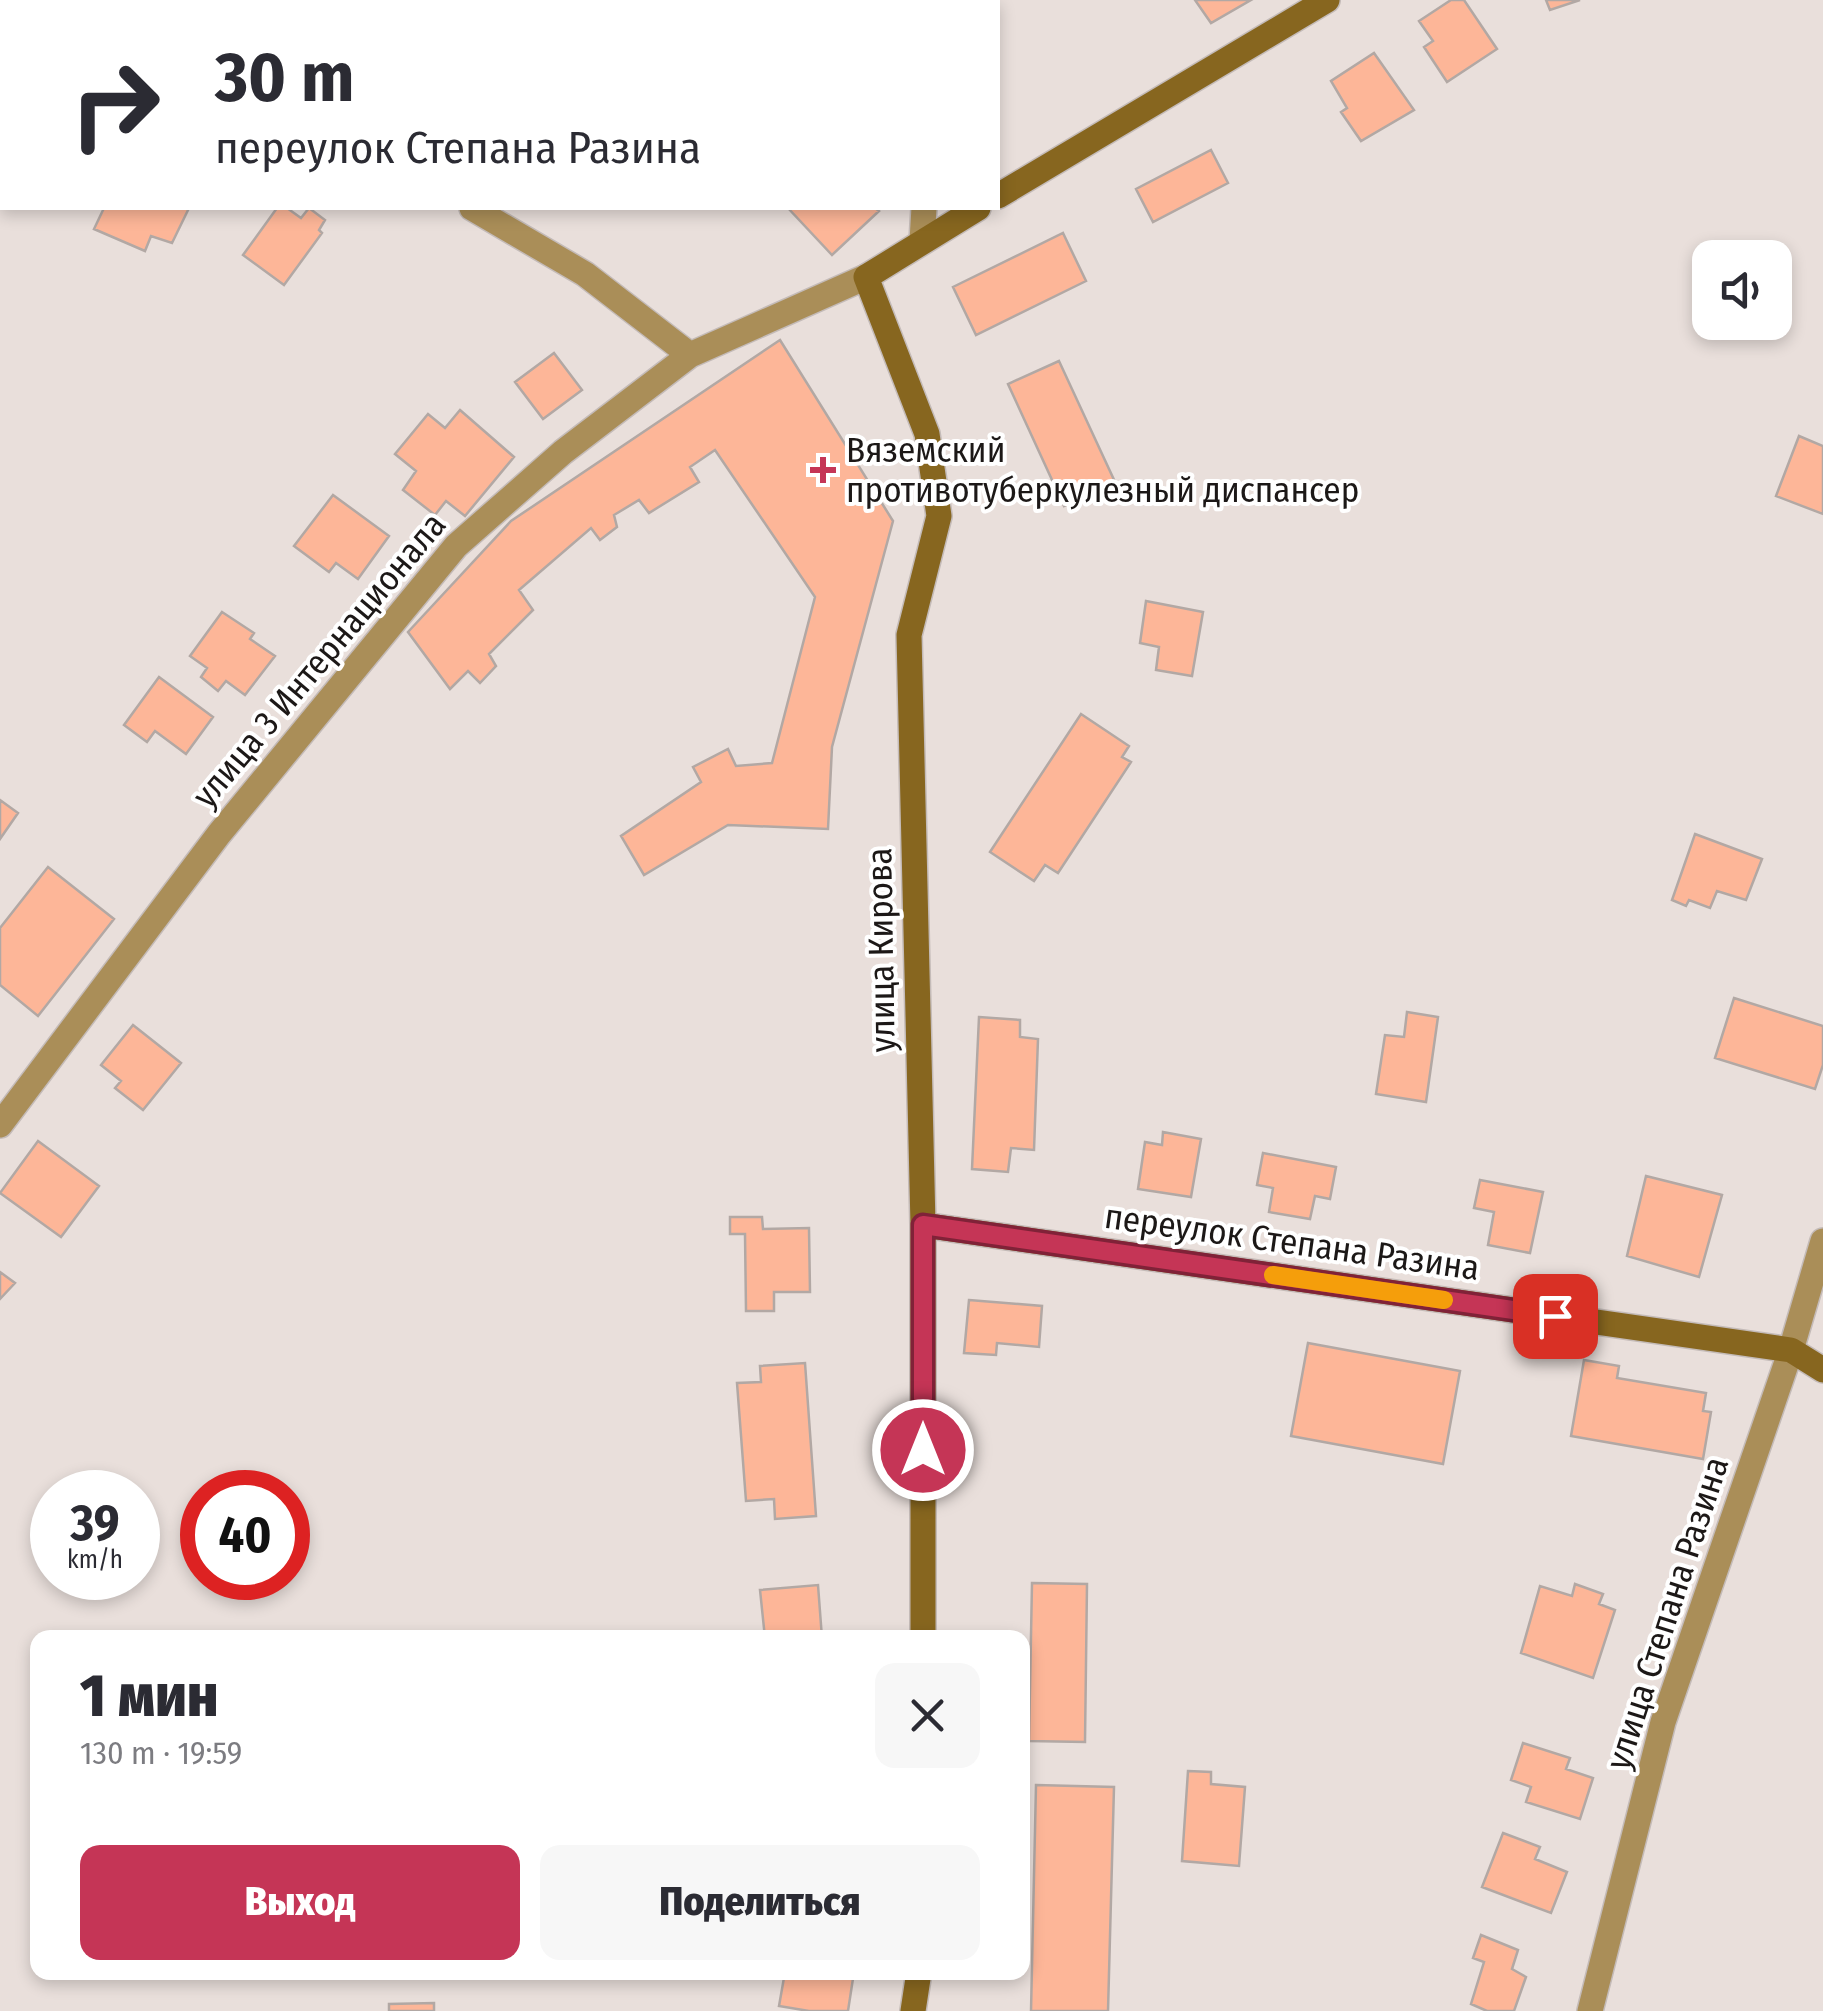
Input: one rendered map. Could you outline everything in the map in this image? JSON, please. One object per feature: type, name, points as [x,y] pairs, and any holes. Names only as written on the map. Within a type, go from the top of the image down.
[{"type":"street","points":[[1000,195],[1326,0]]},
{"type":"street","points":[[475,210],[585,274],[690,355]]},
{"type":"street","points":[[922,241],[924,210]]},
{"type":"street","name":"улица 3 Интернационала","points":[[0,1125],[218,834],[456,546],[562,452],[690,355],[866,278],[975,210]]},
{"type":"street","name":"улица Кирова","points":[[866,278],[927,434],[939,516],[908,635],[923,1225],[923,1630]]},
{"type":"street","name":"переулок Степана Разина","points":[[923,1225],[1792,1350],[1823,1370]]},
{"type":"street","name":"улица Степана Разина","points":[[1590,2011],[1662,1722],[1792,1350],[1823,1241]]},
{"type":"street","points":[[914,2011],[918,1980]]},
{"type":"building","points":[[1195,0],[1251,0],[1211,23]]},
{"type":"building","points":[[1451,0],[1464,0],[1497,49],[1447,82],[1424,47],[1433,41],[1419,21]]},
{"type":"building","points":[[1546,0],[1580,0],[1550,10]]},
{"type":"building","points":[[1374,53],[1414,110],[1361,141],[1341,112],[1347,108],[1331,81]]},
{"type":"building","points":[[1211,150],[1228,183],[1153,222],[1136,189]]},
{"type":"building","points":[[103,210],[188,210],[172,243],[151,236],[145,251],[94,229]]},
{"type":"building","points":[[276,210],[290,210],[301,218],[312,210],[325,220],[319,230],[322,233],[284,285],[243,255]]},
{"type":"building","points":[[790,210],[879,211],[832,255]]},
{"type":"building","points":[[1063,233],[1086,281],[976,335],[953,287]]},
{"type":"building","points":[[780,340],[893,521],[832,747],[828,829],[728,825],[644,875],[621,836],[701,782],[693,767],[728,749],[736,766],[772,763],[815,597],[715,450],[690,467],[699,482],[649,513],[639,500],[614,515],[617,527],[600,540],[591,528],[519,590],[533,610],[489,654],[496,666],[480,683],[468,671],[450,689],[408,632],[511,521]]},
{"type":"building","points":[[554,353],[582,390],[543,419],[515,382]]},
{"type":"building","points":[[1059,361],[1115,482],[1064,506],[1008,384]]},
{"type":"building","points":[[460,410],[514,457],[465,516],[446,501],[435,515],[403,490],[416,471],[395,454],[428,414],[445,428]]},
{"type":"building","points":[[1799,436],[1823,446],[1823,514],[1776,496]]},
{"type":"building","points":[[333,495],[389,536],[358,579],[336,563],[329,572],[294,546]]},
{"type":"building","points":[[1146,601],[1203,612],[1192,676],[1156,670],[1159,647],[1140,643]]},
{"type":"building","points":[[222,612],[254,633],[250,639],[275,656],[245,695],[226,681],[218,691],[201,677],[207,668],[190,656]]},
{"type":"building","points":[[159,677],[213,717],[186,754],[155,731],[147,742],[124,725]]},
{"type":"building","points":[[1081,714],[1129,746],[1122,757],[1131,762],[1058,873],[1045,865],[1034,881],[990,852]]},
{"type":"building","points":[[0,800],[18,813],[0,839]]},
{"type":"building","points":[[1695,834],[1762,859],[1746,900],[1717,891],[1710,908],[1689,900],[1686,906],[1672,900]]},
{"type":"building","points":[[48,867],[114,919],[38,1016],[0,985],[0,928]]},
{"type":"building","points":[[1734,998],[1823,1026],[1823,1065],[1815,1089],[1715,1058]]},
{"type":"building","points":[[1407,1012],[1438,1017],[1426,1102],[1376,1094],[1385,1035],[1404,1037]]},
{"type":"building","points":[[979,1017],[1020,1020],[1020,1037],[1038,1039],[1034,1150],[1011,1148],[1008,1172],[972,1169]]},
{"type":"building","points":[[133,1025],[181,1063],[143,1110],[115,1088],[121,1081],[101,1065]]},
{"type":"building","points":[[1163,1132],[1201,1139],[1191,1197],[1138,1189],[1145,1142],[1162,1145]]},
{"type":"building","points":[[38,1141],[99,1186],[61,1237],[0,1193]]},
{"type":"building","points":[[1263,1153],[1336,1167],[1330,1199],[1315,1196],[1310,1219],[1269,1212],[1273,1188],[1257,1185]]},
{"type":"building","points":[[1646,1176],[1722,1195],[1699,1277],[1627,1256]]},
{"type":"building","points":[[1480,1180],[1543,1192],[1530,1253],[1488,1245],[1494,1212],[1474,1208]]},
{"type":"building","points":[[730,1217],[762,1217],[763,1229],[809,1228],[810,1292],[774,1292],[774,1311],[746,1311],[745,1234],[730,1234]]},
{"type":"building","points":[[0,1272],[15,1283],[0,1299]]},
{"type":"building","points":[[969,1300],[1042,1306],[1039,1347],[997,1343],[996,1355],[964,1353]]},
{"type":"building","points":[[1308,1343],[1460,1371],[1443,1464],[1291,1436]]},
{"type":"building","points":[[1584,1360],[1619,1366],[1617,1378],[1706,1393],[1703,1411],[1711,1412],[1703,1459],[1571,1436]]},
{"type":"building","points":[[805,1363],[816,1516],[775,1519],[774,1499],[746,1501],[737,1383],[761,1382],[760,1366]]},
{"type":"building","points":[[1032,1583],[1087,1584],[1085,1742],[1030,1741]]},
{"type":"building","points":[[1575,1584],[1603,1594],[1599,1604],[1615,1610],[1593,1678],[1521,1653],[1540,1586],[1572,1596]]},
{"type":"building","points":[[818,1585],[821,1630],[764,1630],[760,1590]]},
{"type":"building","points":[[1523,1743],[1570,1758],[1566,1769],[1593,1778],[1580,1819],[1526,1802],[1531,1787],[1511,1780]]},
{"type":"building","points":[[1188,1771],[1211,1772],[1211,1784],[1245,1787],[1239,1866],[1182,1861]]},
{"type":"building","points":[[1036,1785],[1114,1787],[1108,2011],[1031,2011]]},
{"type":"building","points":[[1503,1833],[1540,1847],[1535,1859],[1567,1872],[1551,1913],[1482,1887]]},
{"type":"building","points":[[1481,1935],[1518,1950],[1512,1969],[1526,1977],[1514,2011],[1487,2011],[1471,2004],[1484,1962],[1473,1958]]},
{"type":"building","points":[[784,1980],[853,1980],[848,2011],[779,2006]]},
{"type":"building","points":[[434,2003],[434,2011],[389,2011],[389,2004]]},
{"type":"slow traffic","points":[[1273,1275],[1444,1300]]},
{"type":"place","name":"Вяземский противотуберкулезный диспансер","points":[[823,470]]},
{"type":"route","points":[[923,1450],[923,1225],[1555,1316]]}]
